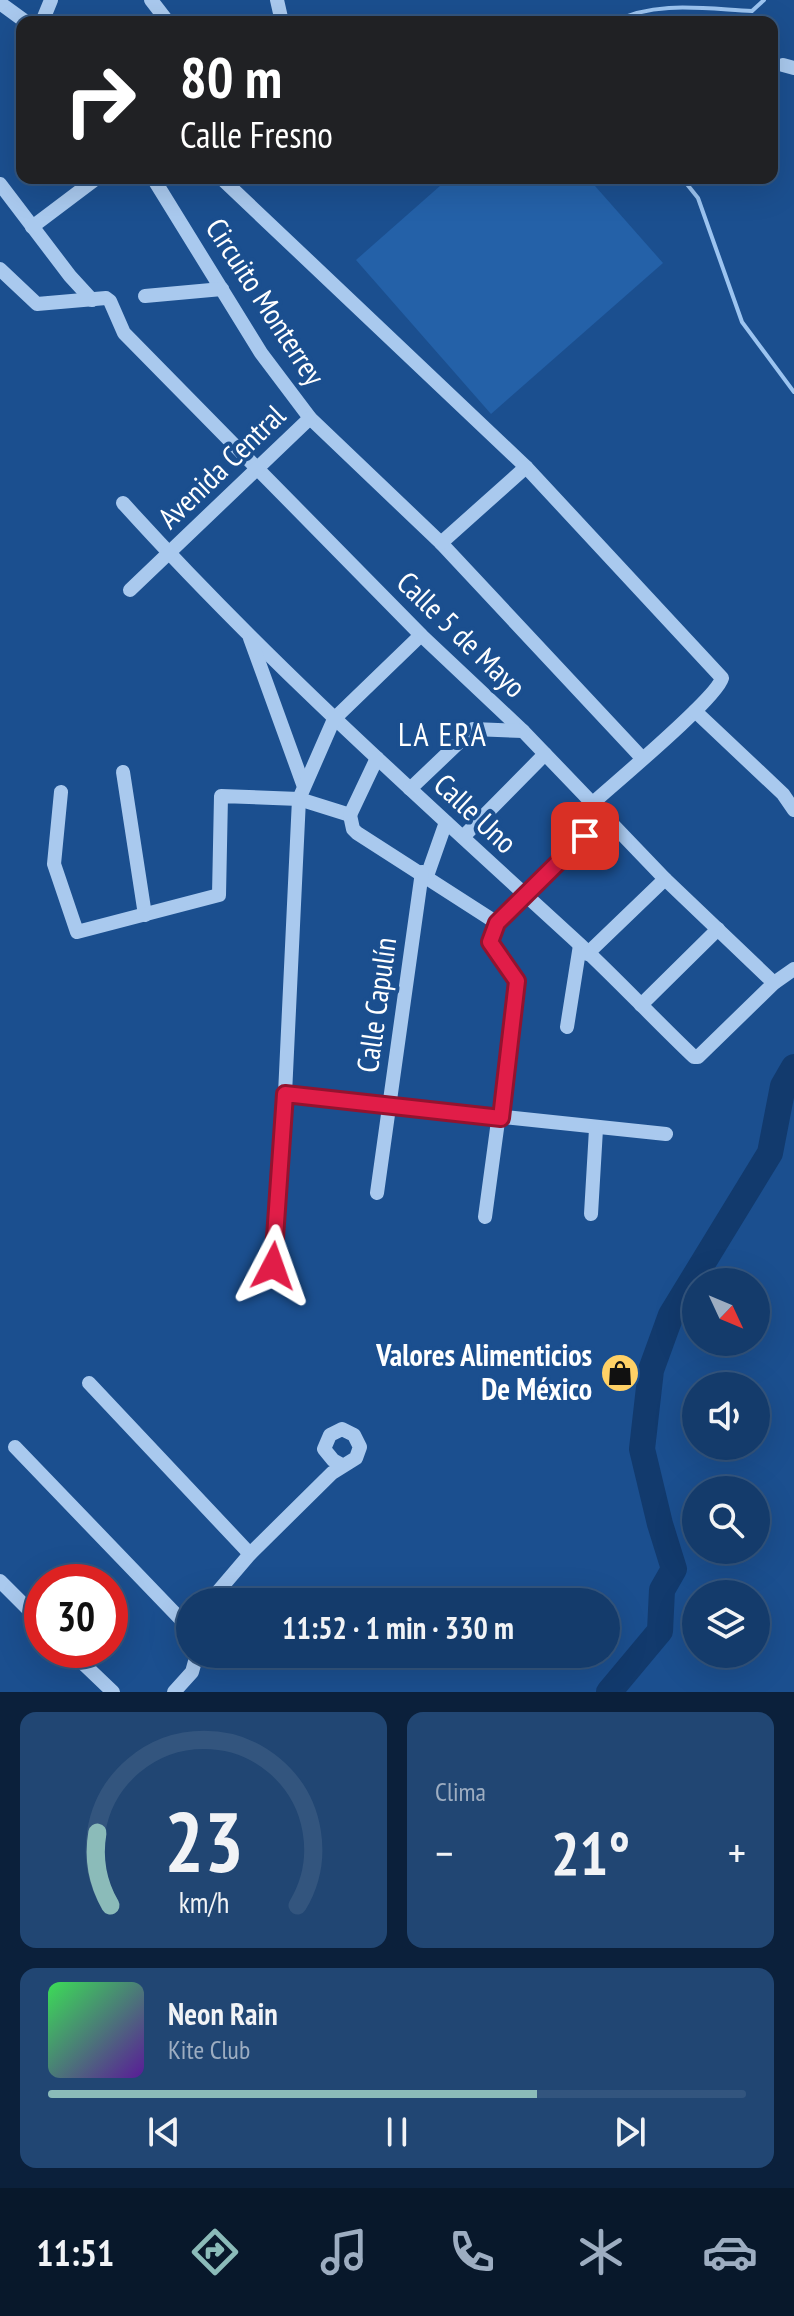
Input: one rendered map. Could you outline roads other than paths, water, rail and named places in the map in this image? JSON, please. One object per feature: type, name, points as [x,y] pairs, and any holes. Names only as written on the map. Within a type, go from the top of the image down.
[{"type":"street","points":[[151,0],[163,16]]},
{"type":"street","points":[[0,3],[18,16]]},
{"type":"street","name":"Calle 5 de Mayo","points":[[0,184],[32,227],[99,299],[114,309],[124,333],[421,635],[523,731],[665,879],[774,983]]},
{"type":"street","points":[[32,227],[89,184]]},
{"type":"street","name":"Circuito Monterrey","points":[[159,184],[261,353],[310,418],[441,543],[642,758]]},
{"type":"street","name":"Circuito Monterrey","points":[[227,184],[526,467],[722,678],[721,684],[695,711],[594,802]]},
{"type":"street","points":[[0,269],[37,304],[99,299]]},
{"type":"street","points":[[145,296],[222,289]]},
{"type":"street","name":"Avenida Central","points":[[130,590],[310,418]]},
{"type":"street","points":[[441,543],[526,467]]},
{"type":"street","name":"Calle Uno","points":[[123,503],[169,554],[334,719],[584,949],[694,1057],[698,1057],[774,983]]},
{"type":"street","points":[[248,633],[301,791],[273,1266]]},
{"type":"street","points":[[301,791],[334,719],[421,635]]},
{"type":"street","points":[[695,711],[783,794],[794,810]]},
{"type":"street","points":[[410,789],[473,729],[523,731]]},
{"type":"street","points":[[463,837],[545,754]]},
{"type":"street","points":[[377,758],[350,815],[353,829],[497,923]]},
{"type":"street","points":[[123,772],[145,915]]},
{"type":"street","points":[[61,792],[54,864],[77,932],[219,895],[221,796],[301,791],[350,815]]},
{"type":"street","points":[[485,1217],[501,1118],[517,981],[491,946],[497,923],[605,816]]},
{"type":"street","name":"Calle Capulín","points":[[377,1193],[424,874],[446,822]]},
{"type":"street","points":[[567,1027],[584,949],[665,879]]},
{"type":"street","points":[[641,1005],[718,929]]},
{"type":"street","points":[[774,983],[794,969]]},
{"type":"street","points":[[285,1094],[666,1134]]},
{"type":"street","points":[[591,1214],[596,1129]]},
{"type":"street","points":[[89,1383],[250,1554]]},
{"type":"street","points":[[15,1447],[176,1614]]},
{"type":"street","points":[[221,1588],[250,1554],[342,1465]]},
{"type":"street","points":[[0,1581],[24,1605]]},
{"type":"street","points":[[88,1668],[113,1692]]},
{"type":"street","points":[[179,1691],[193,1668]]},
{"type":"waterway","points":[[628,16],[664,8],[752,11],[764,0]]},
{"type":"waterway","points":[[687,184],[698,198],[742,322],[794,392]]},
{"type":"waterway","points":[[609,1692],[660,1631],[662,1590],[674,1569],[642,1449],[651,1370],[671,1315],[770,1153],[783,1086],[794,1067]]},
{"type":"place","name":"Valores Alimenticios De México","points":[[620,1373]]},
{"type":"district","name":"LA ERA","points":[[443,735]]}]
